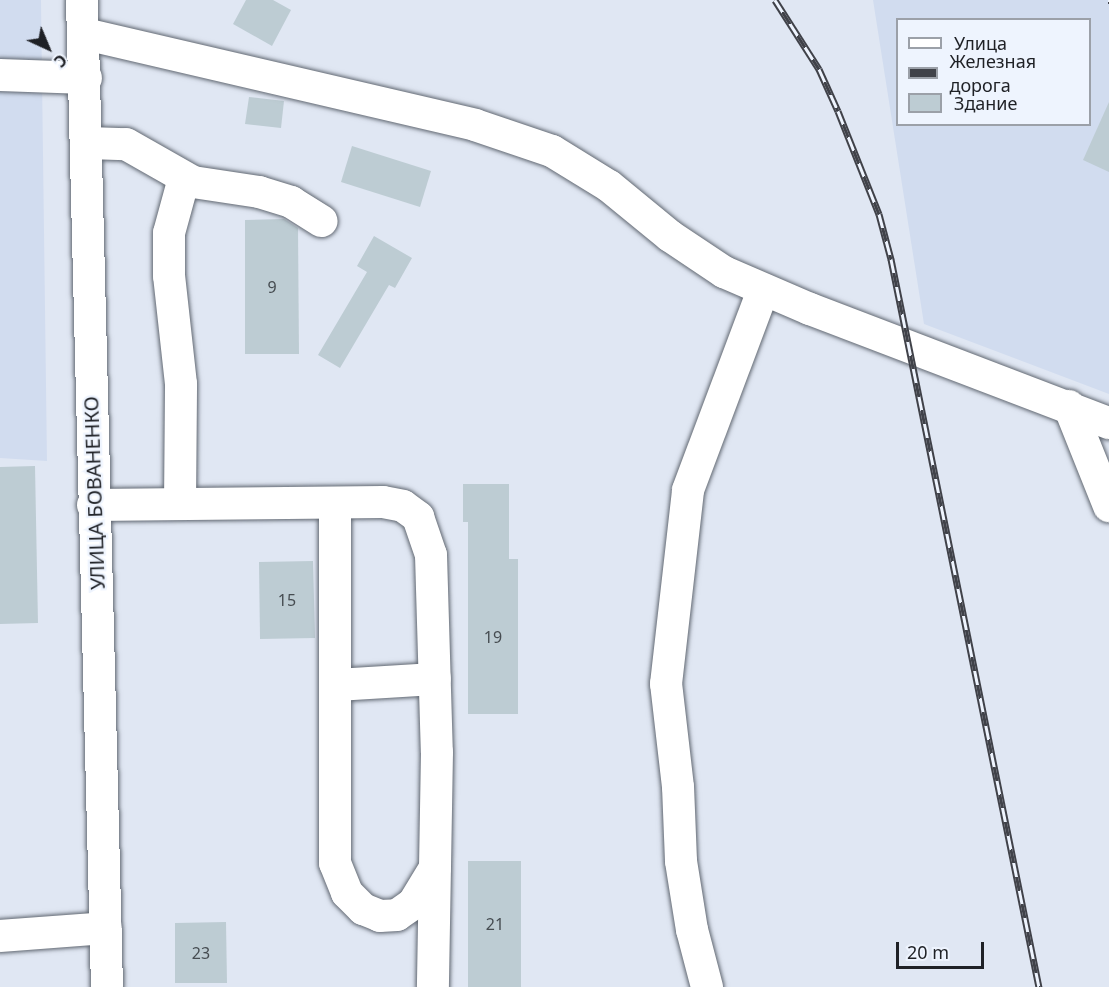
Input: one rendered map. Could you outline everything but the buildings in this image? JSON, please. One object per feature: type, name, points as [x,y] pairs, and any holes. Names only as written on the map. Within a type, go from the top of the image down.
[{"type":"street","name":"УЛИЦА БОВАНЕНКО","points":[[82,0],[88,142],[93,505],[107,987]]},
{"type":"street","points":[[85,34],[475,125],[533,144],[580,166],[696,255],[763,290],[1109,423]]},
{"type":"street","points":[[0,75],[86,78]]},
{"type":"street","points":[[88,142],[126,144],[184,178],[258,192],[291,202],[321,220]]},
{"type":"street","points":[[180,504],[181,384],[169,276],[169,233],[184,178]]},
{"type":"street","points":[[707,987],[692,930],[681,861],[678,788],[666,684],[688,490],[763,290]]},
{"type":"street","points":[[1069,406],[1109,506]]},
{"type":"street","points":[[93,505],[382,502],[403,506],[418,517],[431,555],[435,679],[436,867],[433,987]]},
{"type":"street","points":[[335,503],[335,863],[347,893],[363,909],[380,916],[397,915],[425,890],[436,867]]},
{"type":"street","points":[[336,685],[435,679]]},
{"type":"street","points":[[0,936],[106,928]]},
{"type":"shaded area","points":[[0,0],[41,0],[47,461],[0,458]]},
{"type":"shaded area","points":[[873,0],[1109,0],[1109,394],[924,324]]},
{"type":"railway","points":[[775,0],[819,69],[879,214],[891,259],[1039,987]]}]
